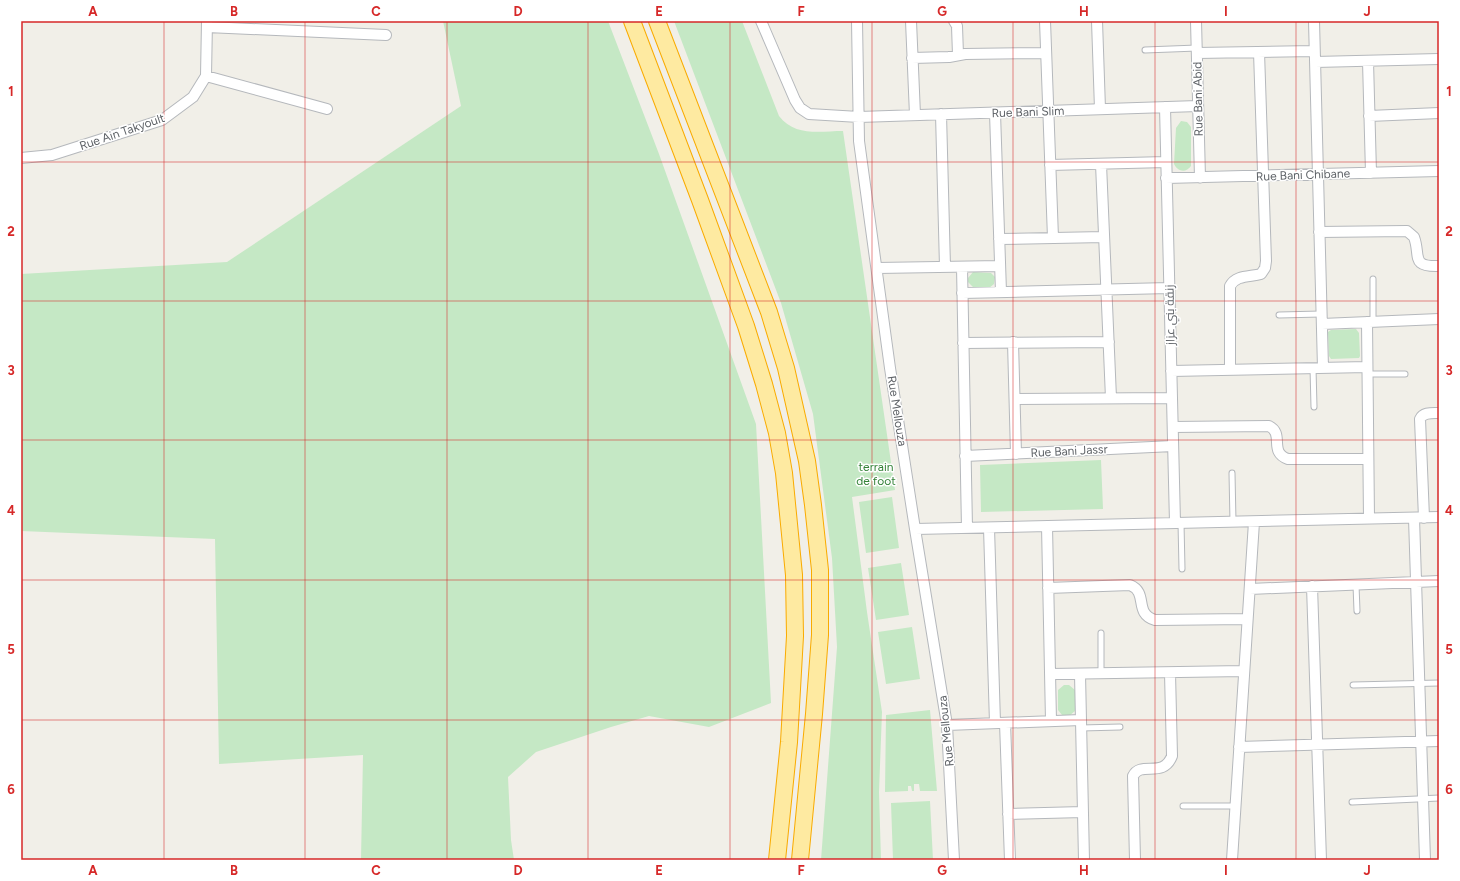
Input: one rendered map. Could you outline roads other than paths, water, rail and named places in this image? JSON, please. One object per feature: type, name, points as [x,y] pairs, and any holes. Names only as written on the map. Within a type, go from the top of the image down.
[{"type":"highway","points":[[632,21],[746,326],[777,433],[783,466],[794,575],[795,636],[789,742],[777,860]]},
{"type":"highway","points":[[658,21],[769,312],[786,368],[807,461],[814,505],[820,570],[820,635],[800,860]]},
{"type":"street","points":[[761,21],[794,100],[800,108],[809,114],[859,117]]},
{"type":"street","name":"Rue Mellouza","points":[[857,21],[860,141],[915,530],[947,725],[954,860]]},
{"type":"street","points":[[911,21],[915,115]]},
{"type":"street","points":[[954,21],[957,26],[958,55]]},
{"type":"street","points":[[1045,21],[1052,238]]},
{"type":"street","points":[[1097,21],[1100,109]]},
{"type":"street","name":"Rue Bani Abid","points":[[1196,21],[1200,178]]},
{"type":"street","points":[[1314,21],[1321,319],[1318,368]]},
{"type":"street","points":[[328,110],[206,76],[207,24],[386,35]]},
{"type":"street","points":[[1197,51],[1314,51]]},
{"type":"street","points":[[1230,370],[1230,286],[1238,278],[1261,274],[1266,264],[1259,52]]},
{"type":"street","points":[[912,58],[949,58],[958,55],[1046,53]]},
{"type":"street","points":[[1314,62],[1439,59]]},
{"type":"street","points":[[1368,61],[1371,173]]},
{"type":"street","name":"Rue Ain Takyoult","points":[[21,158],[52,155],[162,120],[193,97],[206,76]]},
{"type":"street","name":"Rue Bani Slim","points":[[859,117],[1198,106]]},
{"type":"street","name":"زنقة بني عزاز","points":[[1165,108],[1173,446],[1178,523]]},
{"type":"street","points":[[995,113],[1001,292]]},
{"type":"street","points":[[1369,116],[1439,113]]},
{"type":"street","points":[[941,114],[945,267]]},
{"type":"street","points":[[1050,165],[1166,162]]},
{"type":"street","points":[[1101,164],[1111,398]]},
{"type":"street","name":"Rue Bani Chibane","points":[[1166,178],[1439,171]]},
{"type":"street","points":[[1319,232],[1407,231],[1414,237],[1419,261],[1426,266],[1439,266]]},
{"type":"street","points":[[999,239],[1104,237]]},
{"type":"street","points":[[877,268],[1000,266]]},
{"type":"street","points":[[962,267],[967,528]]},
{"type":"street","points":[[962,293],[1169,288]]},
{"type":"street","points":[[1321,319],[1370,322],[1439,320]]},
{"type":"street","points":[[1369,519],[1367,371],[1370,322]]},
{"type":"street","points":[[1014,342],[1016,454]]},
{"type":"street","points":[[963,343],[1109,342]]},
{"type":"street","points":[[1171,371],[1318,368],[1367,371]]},
{"type":"street","points":[[1015,399],[1172,398]]},
{"type":"street","points":[[1425,860],[1416,582],[1419,518],[1420,420],[1425,414],[1439,413]]},
{"type":"street","points":[[1173,427],[1269,426],[1275,430],[1277,434],[1279,453],[1284,458],[1368,459]]},
{"type":"street","name":"Rue Bani Jassr","points":[[965,456],[1173,446]]},
{"type":"street","points":[[915,530],[1439,517]]},
{"type":"street","points":[[1232,860],[1254,522]]},
{"type":"street","points":[[1047,526],[1051,721]]},
{"type":"street","points":[[989,528],[995,723]]},
{"type":"street","points":[[1250,589],[1439,581]]},
{"type":"street","points":[[1048,588],[1130,585],[1139,592],[1146,616],[1155,620],[1248,619]]},
{"type":"street","points":[[1312,586],[1321,860]]},
{"type":"street","points":[[1050,674],[1244,671]]},
{"type":"street","points":[[1135,860],[1133,776],[1141,770],[1161,768],[1168,763],[1172,756],[1170,673]]},
{"type":"street","points":[[1080,674],[1084,860]]},
{"type":"street","points":[[947,725],[1051,721],[1081,724]]},
{"type":"street","points":[[1005,723],[1010,860]]},
{"type":"street","points":[[1239,747],[1439,741]]},
{"type":"street","points":[[1008,814],[1083,812]]},
{"type":"lane","points":[[1144,50],[1197,51]]},
{"type":"lane","points":[[1370,322],[1373,279]]},
{"type":"lane","points":[[1279,315],[1321,319]]},
{"type":"lane","points":[[1314,407],[1318,368]]},
{"type":"lane","points":[[1367,371],[1406,374]]},
{"type":"lane","points":[[1232,473],[1233,522]]},
{"type":"lane","points":[[1178,523],[1182,569]]},
{"type":"lane","points":[[1356,585],[1357,611]]},
{"type":"lane","points":[[1101,633],[1101,673]]},
{"type":"lane","points":[[1353,685],[1439,683]]},
{"type":"lane","points":[[1081,724],[1120,727]]},
{"type":"lane","points":[[1352,802],[1439,798]]},
{"type":"lane","points":[[1183,806],[1235,806]]},
{"type":"park label","name":"terrain de foot","points":[[876,474]]}]
